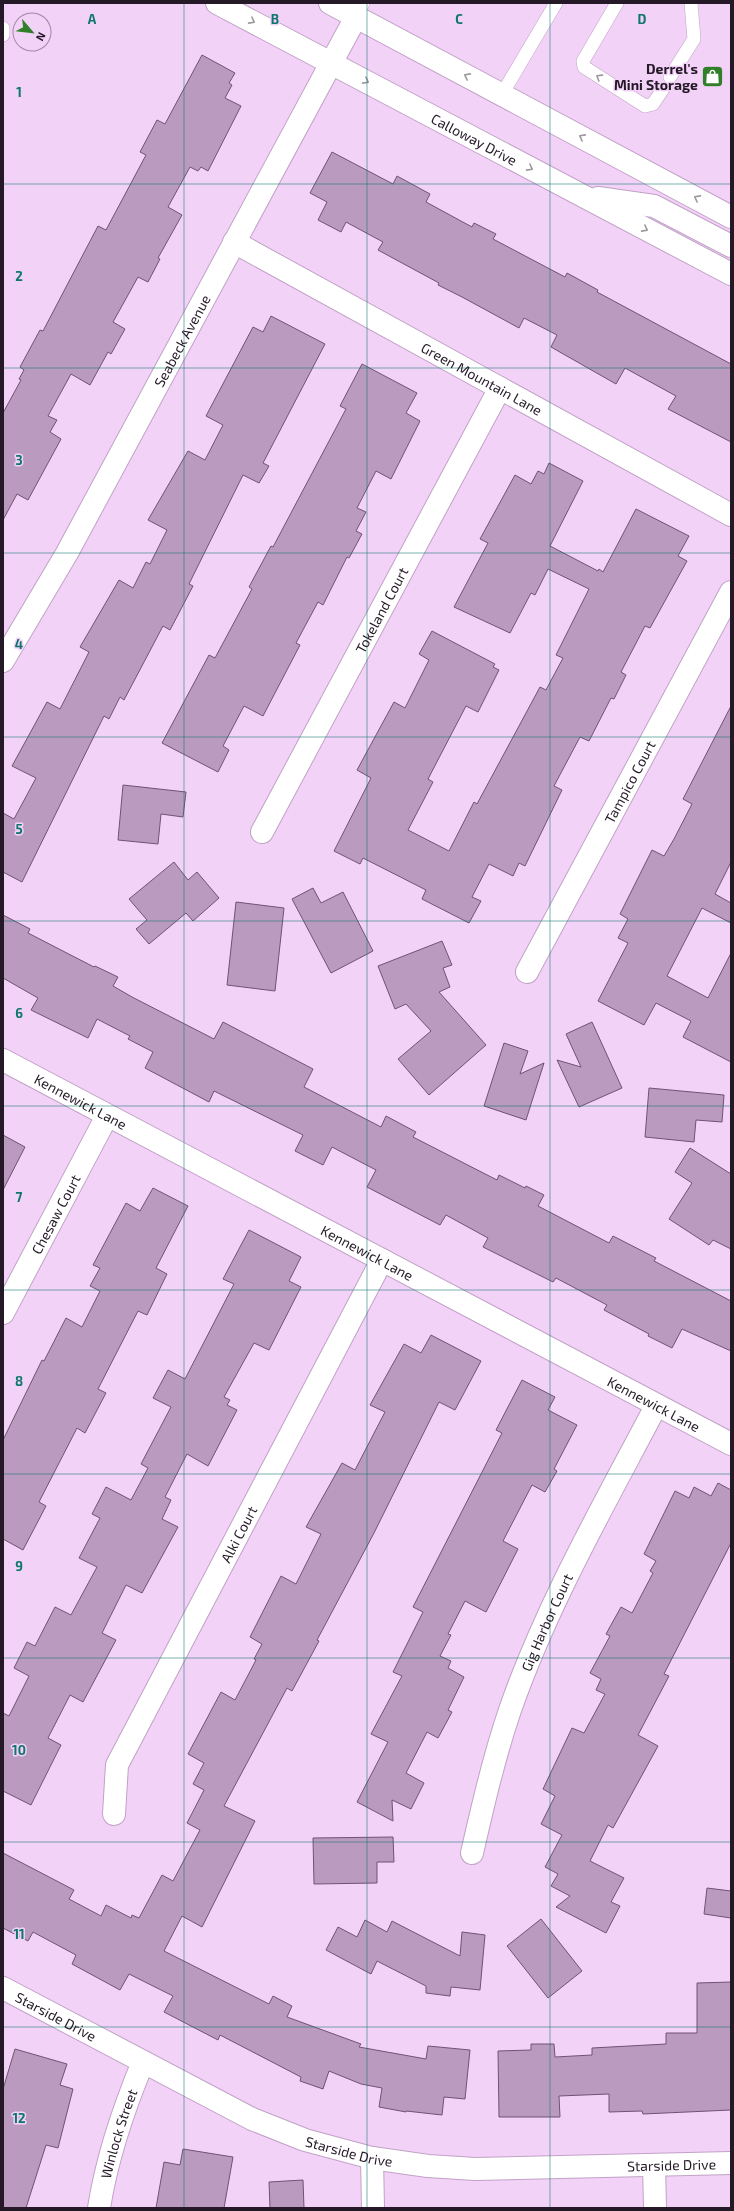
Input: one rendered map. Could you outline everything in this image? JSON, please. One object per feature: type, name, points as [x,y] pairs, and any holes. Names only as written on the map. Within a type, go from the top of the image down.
[{"type":"street","name":"Calloway Drive","points":[[217,3],[731,274]]},
{"type":"street","points":[[330,3],[359,10],[502,94],[731,217]]},
{"type":"street","name":"Seabeck Avenue","points":[[3,660],[67,553],[359,10]]},
{"type":"street","points":[[583,196],[654,206],[731,246]]},
{"type":"street","name":"Green Mountain Lane","points":[[234,242],[731,515]]},
{"type":"street","name":"Tokeland Court","points":[[262,832],[500,388]]},
{"type":"street","name":"Tampico Court","points":[[527,972],[731,592]]},
{"type":"street","name":"Kennewick Lane","points":[[3,1060],[656,1406],[731,1444]]},
{"type":"street","name":"Chesaw Court","points":[[3,1313],[107,1116]]},
{"type":"street","name":"Alki Court","points":[[114,1814],[117,1765],[382,1260]]},
{"type":"street","name":"Gig Harbor Court","points":[[472,1853],[488,1783],[508,1718],[537,1640],[569,1571],[656,1406]]},
{"type":"street","name":"Starside Drive","points":[[3,1988],[252,2119],[305,2140],[372,2158],[428,2166],[475,2169],[731,2163]]},
{"type":"street","name":"Winlock Street","points":[[99,2208],[104,2178],[121,2114],[143,2062]]},
{"type":"street","points":[[372,2158],[373,2208]]},
{"type":"street","points":[[654,2165],[655,2208]]},
{"type":"lane","points":[[502,94],[556,3]]},
{"type":"lane","points":[[617,3],[583,61],[584,67],[588,71],[645,106],[654,104],[663,89]]},
{"type":"lane","points":[[670,77],[694,39],[691,3]]},
{"type":"lane","points":[[3,28],[3,35]]},
{"type":"building","points":[[202,55],[235,73],[229,83],[232,85],[225,98],[241,106],[208,171],[201,167],[198,171],[190,167],[168,207],[182,215],[158,258],[160,259],[148,282],[138,277],[113,322],[125,329],[111,354],[108,352],[90,385],[71,374],[48,416],[57,420],[50,432],[61,439],[28,500],[17,494],[3,520],[3,413],[21,380],[19,379],[24,370],[20,367],[40,330],[43,331],[98,226],[106,230],[146,155],[140,152],[157,120],[165,124]]},
{"type":"building","points":[[332,152],[393,184],[397,176],[430,194],[426,202],[472,227],[474,223],[496,234],[493,239],[565,277],[567,273],[598,290],[597,292],[731,364],[731,442],[668,409],[676,396],[625,368],[616,384],[551,347],[557,335],[524,318],[519,328],[438,285],[439,283],[378,250],[383,242],[346,222],[341,232],[318,220],[327,202],[310,193]]},
{"type":"building","points":[[271,316],[325,344],[263,463],[269,466],[259,483],[243,475],[189,584],[193,586],[170,630],[163,626],[124,700],[120,697],[109,719],[104,716],[22,882],[3,872],[3,813],[14,819],[36,778],[12,766],[47,702],[60,709],[89,652],[80,647],[119,580],[133,588],[146,562],[150,564],[167,530],[148,520],[188,451],[205,460],[223,425],[206,416],[253,327],[263,332]]},
{"type":"building","points":[[362,364],[417,393],[406,413],[420,421],[391,479],[376,471],[357,508],[366,512],[356,531],[362,534],[349,558],[347,557],[323,605],[318,602],[296,643],[300,645],[263,716],[244,706],[223,746],[229,750],[218,772],[162,743],[209,655],[215,658],[252,589],[249,587],[271,546],[273,547],[346,409],[340,406]]},
{"type":"building","points":[[549,463],[583,481],[550,546],[598,571],[599,569],[603,572],[636,509],[689,536],[678,556],[687,561],[650,628],[645,626],[621,672],[626,675],[614,699],[611,698],[589,741],[580,737],[554,786],[562,790],[525,866],[519,863],[513,876],[489,864],[472,897],[481,901],[469,923],[422,899],[426,890],[363,858],[360,864],[334,851],[371,778],[357,770],[394,702],[405,708],[429,660],[419,654],[432,631],[495,664],[493,667],[499,670],[478,712],[466,706],[428,779],[433,782],[408,830],[449,851],[474,802],[477,804],[540,687],[546,690],[563,658],[556,655],[589,589],[548,569],[535,595],[531,593],[510,633],[454,607],[488,543],[480,539],[515,475],[531,484],[538,471],[544,474]]},
{"type":"building","points":[[731,706],[731,862],[715,894],[731,903],[731,923],[702,908],[667,976],[708,998],[731,953],[731,1062],[683,1037],[691,1021],[656,1003],[644,1025],[598,1001],[628,943],[618,938],[628,919],[620,914],[652,850],[664,856],[674,839],[692,804],[683,799]]},
{"type":"building","points":[[123,785],[186,792],[183,817],[161,814],[158,844],[118,840]]},
{"type":"building","points":[[174,862],[188,880],[197,872],[219,898],[193,921],[186,913],[149,944],[136,929],[147,920],[129,899]]},
{"type":"building","points":[[313,888],[321,903],[343,892],[373,951],[331,973],[292,899]]},
{"type":"building","points":[[236,902],[284,908],[275,991],[227,985]]},
{"type":"building","points":[[3,915],[30,929],[28,933],[94,967],[95,966],[118,977],[113,986],[132,997],[214,1039],[223,1022],[313,1069],[304,1087],[381,1127],[386,1116],[416,1132],[413,1137],[497,1180],[499,1175],[525,1188],[526,1186],[544,1195],[538,1206],[609,1243],[613,1236],[656,1258],[654,1261],[731,1301],[731,1351],[682,1329],[672,1348],[648,1336],[649,1334],[604,1310],[607,1305],[556,1278],[553,1282],[483,1247],[488,1238],[446,1215],[440,1225],[367,1187],[376,1170],[332,1147],[323,1165],[295,1151],[303,1135],[214,1091],[209,1102],[145,1068],[153,1052],[128,1039],[130,1036],[97,1019],[88,1038],[31,1010],[38,998],[3,978]]},
{"type":"building","points":[[442,941],[452,965],[443,968],[450,987],[439,992],[486,1045],[429,1095],[398,1059],[431,1031],[406,1004],[395,1009],[378,966]]},
{"type":"building","points":[[592,1022],[622,1088],[579,1107],[557,1060],[581,1067],[566,1034]]},
{"type":"building","points":[[504,1043],[528,1051],[520,1074],[544,1063],[526,1120],[484,1106]]},
{"type":"building","points":[[649,1088],[724,1095],[722,1122],[696,1120],[694,1142],[645,1137]]},
{"type":"building","points":[[3,1135],[25,1147],[3,1190]]},
{"type":"building","points":[[690,1148],[731,1174],[731,1249],[713,1240],[709,1245],[669,1219],[692,1183],[675,1172]]},
{"type":"building","points":[[153,1188],[188,1206],[156,1268],[167,1274],[147,1315],[138,1311],[98,1389],[106,1393],[85,1433],[77,1428],[39,1502],[46,1506],[23,1550],[3,1539],[3,1440],[42,1360],[44,1361],[66,1318],[82,1327],[100,1291],[90,1286],[100,1268],[93,1265],[126,1203],[140,1211]]},
{"type":"building","points":[[249,1230],[301,1257],[289,1281],[301,1287],[269,1350],[254,1343],[224,1397],[230,1400],[227,1405],[237,1410],[208,1466],[187,1454],[165,1497],[171,1500],[162,1519],[178,1527],[142,1593],[126,1585],[102,1633],[116,1640],[83,1702],[70,1695],[48,1738],[61,1745],[31,1805],[3,1791],[3,1713],[9,1716],[29,1676],[14,1668],[27,1642],[35,1646],[55,1607],[71,1615],[97,1567],[79,1558],[100,1518],[92,1514],[106,1487],[131,1500],[148,1468],[141,1464],[171,1407],[153,1398],[168,1370],[185,1379],[234,1284],[223,1279]]},
{"type":"building","points":[[431,1335],[481,1361],[455,1410],[439,1402],[374,1533],[317,1640],[319,1641],[292,1691],[287,1688],[224,1806],[255,1821],[202,1927],[182,1916],[164,1951],[269,2004],[273,1996],[292,2006],[287,2017],[361,2044],[359,2047],[426,2059],[428,2046],[470,2050],[465,2099],[444,2097],[442,2115],[406,2112],[379,2107],[382,2088],[361,2084],[329,2071],[323,2089],[300,2081],[301,2077],[220,2035],[218,2040],[164,2012],[173,1996],[129,1974],[120,1990],[72,1964],[76,1955],[33,1932],[28,1941],[3,1928],[3,1853],[74,1890],[69,1899],[101,1916],[106,1905],[131,1918],[132,1915],[139,1918],[162,1875],[173,1881],[200,1830],[187,1823],[204,1790],[193,1784],[204,1763],[188,1754],[221,1692],[235,1700],[256,1660],[254,1659],[262,1644],[250,1637],[281,1576],[296,1584],[321,1534],[306,1527],[342,1463],[355,1470],[385,1412],[370,1405],[404,1344],[421,1353]]},
{"type":"building","points":[[522,1380],[555,1397],[548,1410],[577,1425],[554,1469],[557,1471],[545,1492],[532,1485],[503,1541],[518,1549],[486,1612],[465,1601],[448,1634],[451,1635],[440,1656],[451,1661],[448,1668],[464,1677],[448,1710],[452,1712],[438,1738],[427,1732],[406,1773],[424,1783],[411,1809],[392,1800],[393,1821],[357,1802],[388,1742],[371,1734],[402,1676],[393,1672],[423,1612],[413,1607],[502,1433],[496,1430]]},
{"type":"building","points":[[718,1483],[731,1490],[731,1543],[664,1674],[669,1676],[638,1735],[658,1746],[613,1828],[608,1825],[590,1861],[624,1878],[611,1902],[620,1906],[606,1933],[556,1907],[570,1896],[551,1886],[558,1874],[545,1867],[562,1835],[541,1824],[555,1796],[543,1789],[572,1728],[584,1733],[605,1694],[596,1690],[601,1679],[590,1673],[610,1636],[606,1634],[621,1607],[632,1613],[653,1573],[650,1571],[656,1561],[644,1554],[675,1491],[689,1498],[694,1487],[711,1496]]},
{"type":"building","points":[[393,1837],[394,1862],[377,1862],[377,1883],[314,1884],[313,1838]]},
{"type":"building","points":[[707,1888],[731,1891],[731,1918],[704,1914]]},
{"type":"building","points":[[541,1919],[582,1971],[548,1998],[507,1946]]},
{"type":"building","points":[[365,1920],[387,1932],[392,1921],[460,1956],[462,1932],[485,1935],[480,1990],[451,1987],[450,1996],[426,1993],[426,1986],[377,1961],[371,1974],[326,1950],[338,1927],[357,1937]]},
{"type":"building","points":[[731,1982],[731,2110],[643,2114],[642,2111],[609,2112],[609,2094],[559,2096],[560,2117],[499,2117],[498,2051],[531,2050],[531,2044],[554,2044],[555,2057],[592,2055],[592,2048],[666,2044],[666,2033],[697,2033],[697,1983]]},
{"type":"building","points":[[15,2049],[67,2064],[60,2085],[73,2089],[58,2148],[46,2145],[26,2208],[3,2208],[3,2089]]},
{"type":"building","points":[[183,2149],[233,2157],[224,2208],[156,2208],[164,2162],[180,2165]]},
{"type":"building","points":[[303,2180],[304,2208],[270,2208],[269,2182]]},
{"type":"place","name":"Derrel's Mini Storage","points":[[713,76]]}]
